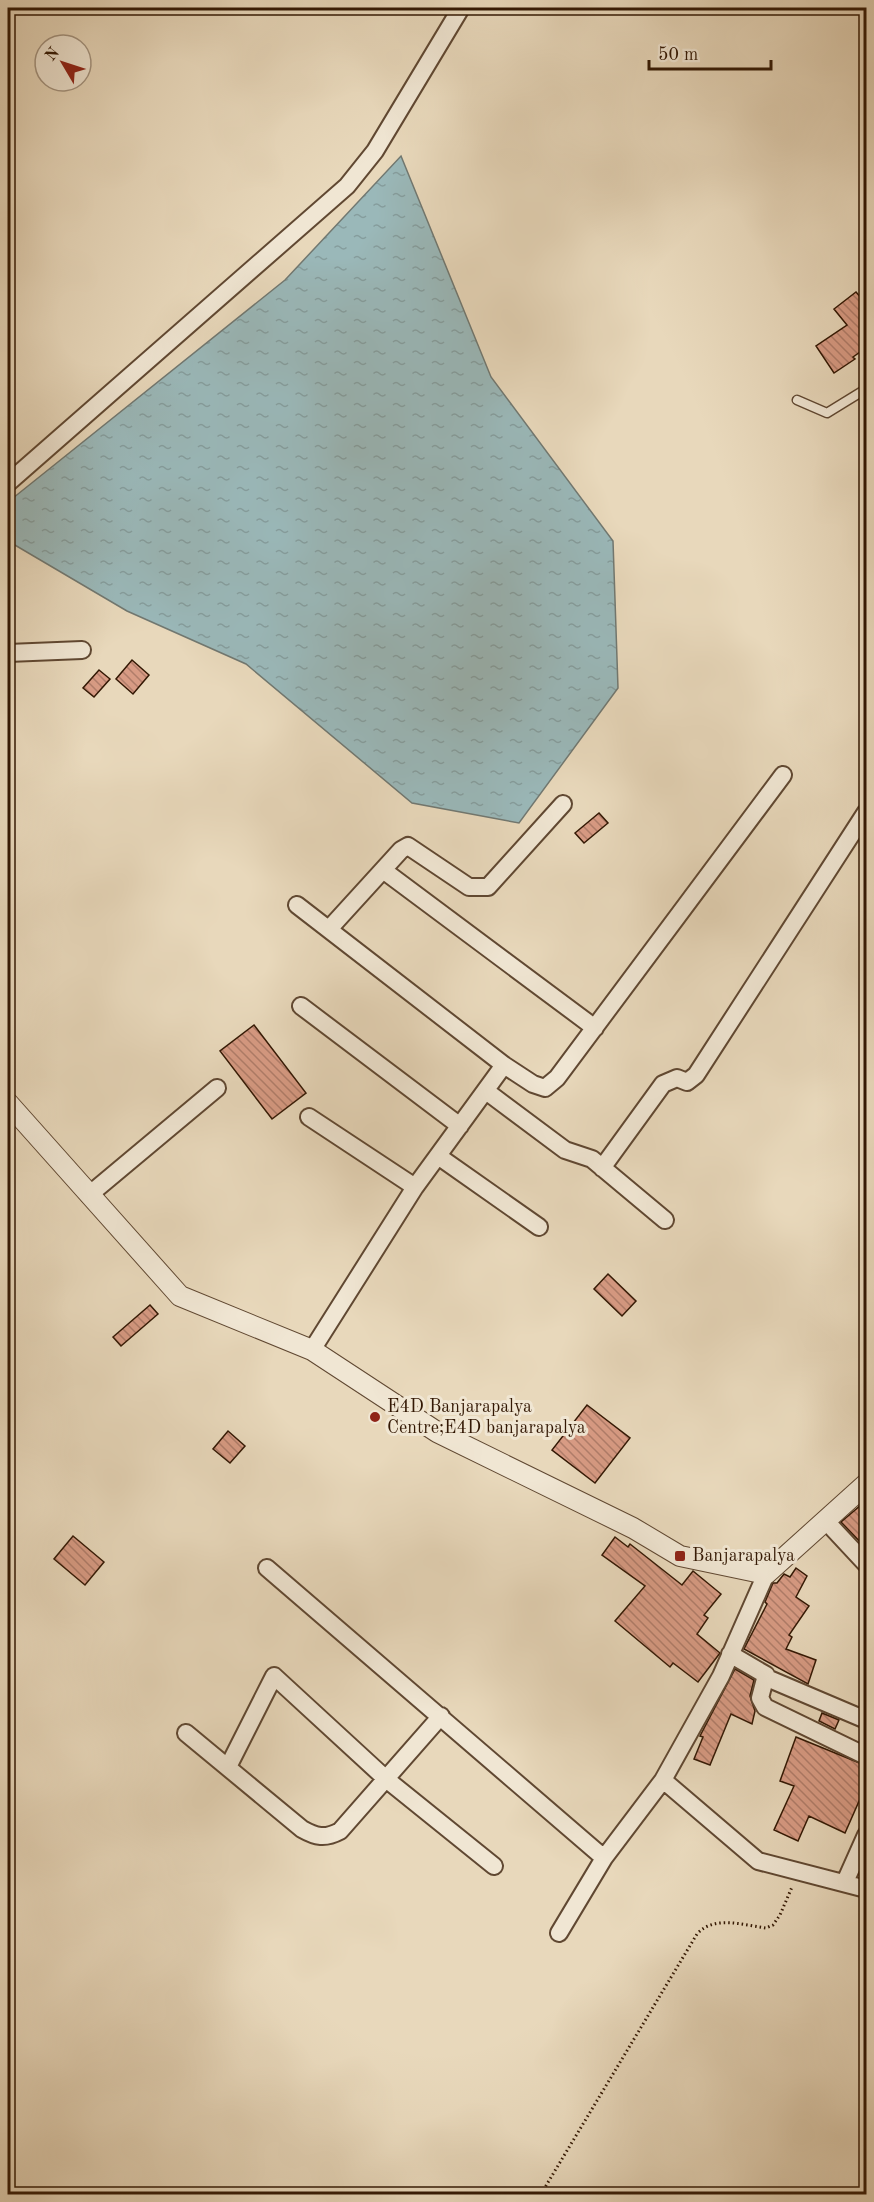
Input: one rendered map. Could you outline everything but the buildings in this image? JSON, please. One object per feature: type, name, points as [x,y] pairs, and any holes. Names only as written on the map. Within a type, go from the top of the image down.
[{"type":"street","points":[[8,483],[347,186],[375,151],[461,8]]},
{"type":"street","points":[[8,653],[82,651]]},
{"type":"street","points":[[297,905],[504,1065],[533,1084],[545,1088],[556,1078],[595,1028],[783,775]]},
{"type":"street","points":[[329,929],[408,846],[469,887],[488,887],[563,804]]},
{"type":"street","points":[[602,1168],[663,1084],[677,1078],[687,1082],[696,1075],[867,812]]},
{"type":"street","points":[[383,870],[595,1028]]},
{"type":"street","points":[[301,1006],[460,1126]]},
{"type":"street","points":[[312,1350],[415,1186],[504,1065]]},
{"type":"street","points":[[89,1195],[217,1088]]},
{"type":"street","points":[[486,1090],[565,1150],[587,1157],[665,1220]]},
{"type":"street","points":[[8,1103],[180,1296],[312,1350],[437,1432],[633,1528],[680,1556],[766,1574]]},
{"type":"street","points":[[309,1117],[415,1186]]},
{"type":"street","points":[[438,1156],[539,1227]]},
{"type":"street","points":[[559,1933],[604,1858],[663,1780],[730,1654],[766,1574],[867,1484]]},
{"type":"street","points":[[825,1520],[867,1564]]},
{"type":"street","points":[[267,1569],[604,1858]]},
{"type":"street","points":[[730,1654],[765,1673],[767,1678],[867,1720]]},
{"type":"street","points":[[228,1767],[274,1676],[386,1779],[494,1866]]},
{"type":"street","points":[[767,1678],[760,1698],[765,1707],[867,1756]]},
{"type":"street","points":[[186,1733],[302,1829],[322,1837],[329,1837],[340,1831],[441,1716]]},
{"type":"street","points":[[663,1780],[758,1861],[867,1889]]},
{"type":"street","points":[[845,1882],[867,1835]]},
{"type":"lane","points":[[797,400],[827,413],[867,389]]},
{"type":"path","points":[[541,2194],[697,1934],[704,1926],[714,1922],[766,1928],[773,1925],[798,1871]]},
{"type":"water","points":[[401,156],[491,377],[613,541],[618,688],[519,823],[412,803],[246,664],[127,611],[8,541],[8,502],[285,280]]},
{"type":"place","name":"E4D Banjarapalya Centre;E4D banjarapalya","points":[[375,1417]]},
{"type":"place","name":"Banjarapalya","points":[[680,1556]]}]
